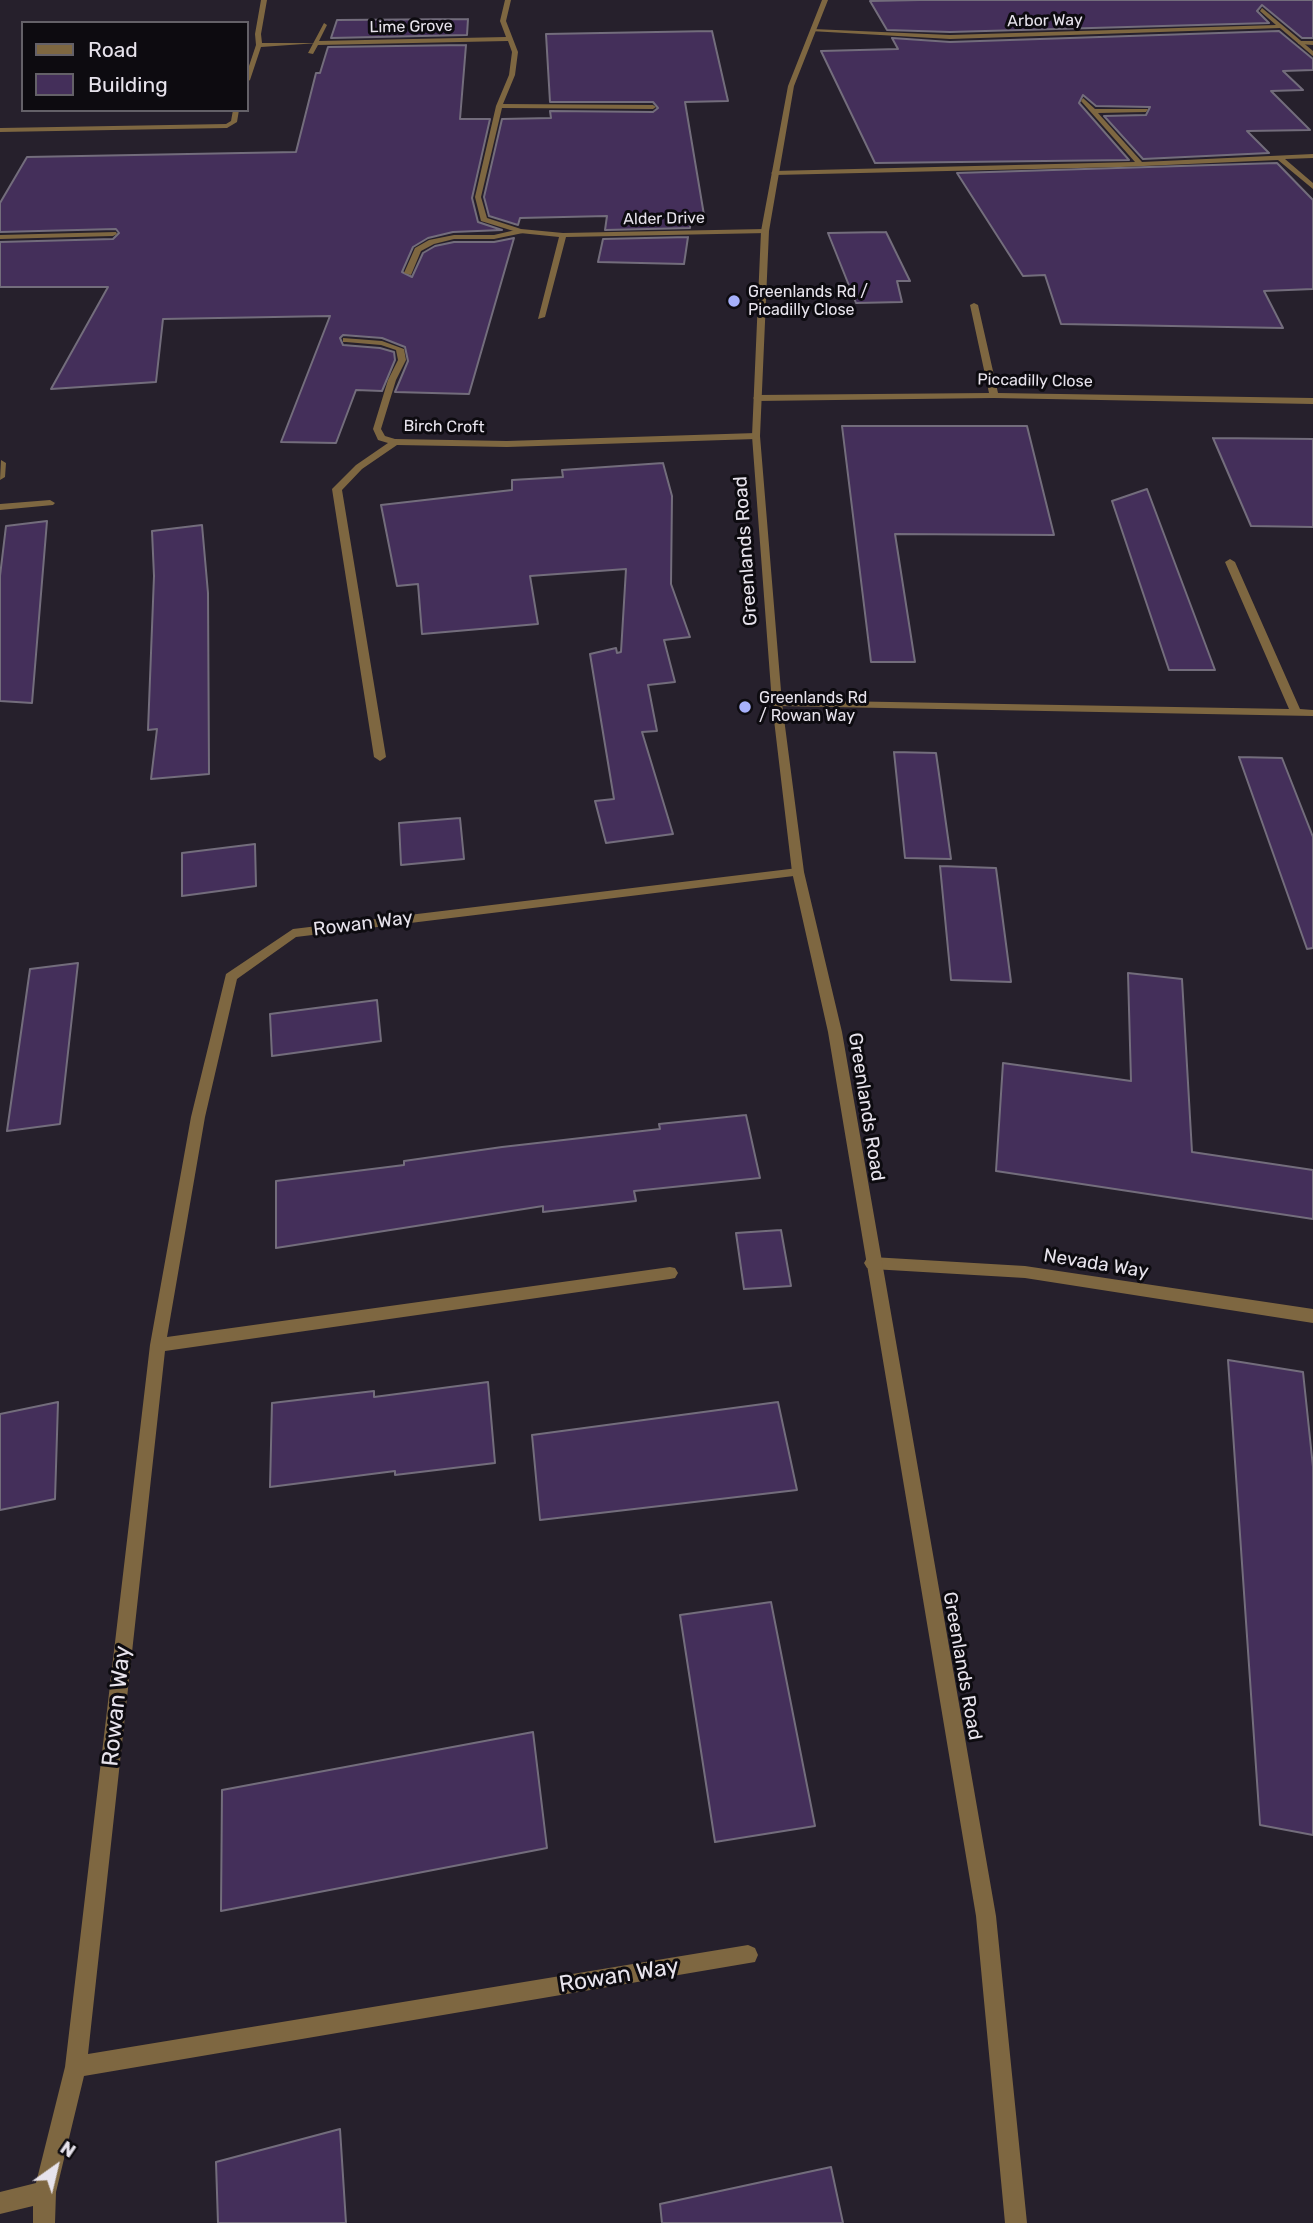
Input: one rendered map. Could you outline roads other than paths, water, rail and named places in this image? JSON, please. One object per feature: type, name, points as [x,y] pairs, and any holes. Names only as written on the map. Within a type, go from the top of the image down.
[{"type":"street","points":[[248,76],[259,45],[258,34],[264,0]]},
{"type":"street","name":"Alder Drive","points":[[508,0],[503,22],[507,39],[515,52],[512,75],[499,106],[478,197],[484,219],[520,231],[563,235],[765,231]]},
{"type":"street","name":"Greenlands Road","points":[[825,0],[791,86],[765,231],[756,436],[777,703],[798,872],[835,1032],[872,1263],[986,1916],[1016,2223]]},
{"type":"street","points":[[1262,10],[1278,27],[1313,54]]},
{"type":"street","points":[[311,52],[324,25]]},
{"type":"street","name":"Arbor Way","points":[[813,31],[950,37],[1278,27]]},
{"type":"street","name":"Lime Grove","points":[[259,45],[507,39]]},
{"type":"street","points":[[1300,43],[1313,43]]},
{"type":"street","points":[[1083,100],[1140,164]]},
{"type":"street","points":[[499,106],[653,107]]},
{"type":"street","points":[[1093,111],[1146,110]]},
{"type":"street","points":[[0,130],[227,126],[234,122],[236,112]]},
{"type":"street","points":[[774,173],[1140,164],[1313,156]]},
{"type":"street","points":[[1280,158],[1313,187]]},
{"type":"street","points":[[408,273],[418,250],[432,242],[454,237],[494,237],[520,231]]},
{"type":"street","points":[[0,237],[113,234]]},
{"type":"street","points":[[541,317],[563,235]]},
{"type":"street","points":[[974,305],[994,395]]},
{"type":"street","points":[[346,340],[382,343],[400,349],[402,360],[392,380],[377,429],[381,438],[395,442]]},
{"type":"street","name":"Piccadilly Close","points":[[757,398],[994,395],[1313,401]]},
{"type":"street","name":"Birch Croft","points":[[380,757],[337,489],[359,467],[395,442],[507,444],[756,436]]},
{"type":"street","points":[[0,477],[1,463]]},
{"type":"street","points":[[0,507],[50,503]]},
{"type":"street","points":[[1230,562],[1296,712]]},
{"type":"street","points":[[777,703],[1313,713]]},
{"type":"street","name":"Rowan Way","points":[[44,2223],[45,2193],[76,2067],[158,1345],[198,1117],[231,977],[293,933],[798,872]]},
{"type":"street","name":"Nevada Way","points":[[872,1263],[1025,1272],[1313,1316]]},
{"type":"street","points":[[158,1345],[670,1273]]},
{"type":"street","name":"Rowan Way","points":[[76,2067],[748,1955]]},
{"type":"street","points":[[0,2203],[45,2193]]},
{"type":"place","name":"Greenlands Rd / Picadilly Close","points":[[734,301]]},
{"type":"place","name":"Greenlands Rd / Rowan Way","points":[[745,707]]}]
